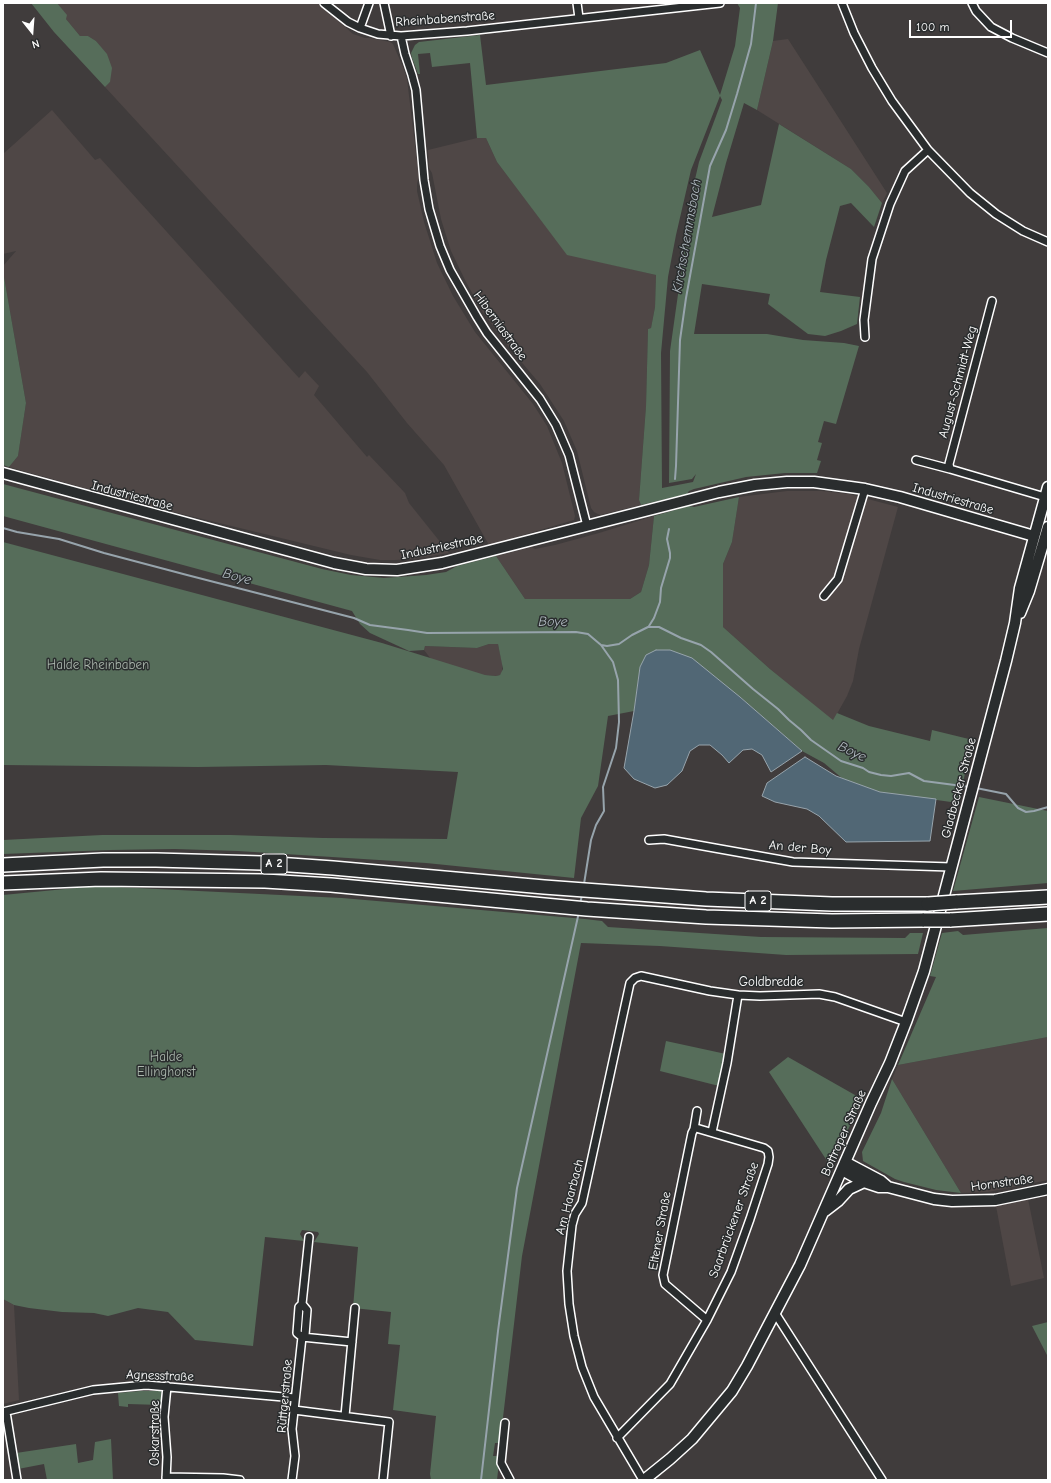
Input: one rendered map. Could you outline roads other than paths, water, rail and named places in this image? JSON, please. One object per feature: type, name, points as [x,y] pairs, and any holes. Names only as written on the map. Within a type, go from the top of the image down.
[{"type":"highway","name":"A 2","points":[[3,865],[103,860],[262,863],[396,873],[544,887],[744,901],[832,904],[928,904],[1048,897]]},
{"type":"highway","name":"A 2","points":[[3,883],[101,879],[265,881],[331,885],[587,909],[763,920],[950,920],[1048,914]]},
{"type":"street","name":"Rheinbabenstraße","points":[[324,3],[348,22],[360,28],[378,34],[391,36],[467,31],[720,3]]},
{"type":"street","points":[[360,28],[369,3]]},
{"type":"street","points":[[384,3],[391,36]]},
{"type":"street","points":[[577,3],[579,18]]},
{"type":"street","points":[[842,3],[854,33],[872,68],[892,101],[928,150],[970,193],[996,214],[1023,231],[1048,242]]},
{"type":"street","points":[[972,3],[976,11],[991,27],[1012,38],[1048,53]]},
{"type":"street","name":"Hiberniastraße","points":[[401,36],[416,90],[424,180],[429,209],[440,246],[450,270],[477,319],[540,399],[556,425],[569,455],[587,526]]},
{"type":"street","points":[[865,337],[864,320],[872,259],[890,204],[905,171],[928,150]]},
{"type":"street","name":"August-Schmidt-Weg","points":[[950,469],[949,464],[992,301]]},
{"type":"street","points":[[916,460],[1046,492]]},
{"type":"street","name":"Industriestraße","points":[[3,474],[131,509],[366,569],[397,570],[458,559],[719,492],[755,485],[787,482],[814,482],[865,489],[900,497],[1034,536]]},
{"type":"street","points":[[824,596],[838,579],[865,489]]},
{"type":"street","name":"Gladbecker Straße","points":[[926,960],[1016,624],[1020,588],[1046,492]]},
{"type":"street","name":"Gladbecker Straße","points":[[1016,624],[1030,592],[1046,539],[1048,527]]},
{"type":"street","points":[[1034,536],[1046,539]]},
{"type":"street","name":"An der Boy","points":[[648,840],[664,839],[793,862],[951,867]]},
{"type":"street","name":"Bottroper Straße","points":[[644,1480],[692,1439],[724,1400],[747,1366],[800,1265],[890,1063],[906,1022],[926,960]]},
{"type":"street","name":"Goldbredde","points":[[633,980],[641,976],[710,991],[738,995],[760,996],[819,994],[836,997],[906,1022]]},
{"type":"street","name":"Am Haarbach","points":[[633,980],[630,986],[582,1203],[575,1214],[572,1226],[567,1271],[569,1304],[582,1367],[594,1397],[617,1438],[644,1480]]},
{"type":"street","points":[[694,1129],[696,1128],[712,1132],[727,1063],[738,995]]},
{"type":"street","name":"Eltener Straße","points":[[696,1111],[694,1129],[664,1275],[665,1284],[707,1320]]},
{"type":"street","name":"Saarbrückener Straße","points":[[617,1438],[670,1384],[707,1320],[731,1272],[750,1219],[769,1157],[768,1151],[764,1148],[712,1132]]},
{"type":"street","name":"Hornstraße","points":[[844,1166],[864,1182],[879,1187],[888,1187],[934,1199],[969,1202],[995,1200],[1048,1189]]},
{"type":"street","name":"Hornstraße","points":[[844,1166],[881,1181],[888,1187]]},
{"type":"street","points":[[824,1212],[838,1202],[849,1188],[864,1182]]},
{"type":"street","name":"Rüttgerstraße","points":[[292,1480],[295,1456],[292,1429],[302,1337],[297,1332],[299,1307],[302,1304],[309,1237]]},
{"type":"street","points":[[345,1416],[355,1308]]},
{"type":"street","points":[[775,1313],[882,1480]]},
{"type":"street","points":[[302,1337],[352,1342]]},
{"type":"street","name":"Agnesstraße","points":[[4,1412],[100,1389],[146,1385],[295,1398]]},
{"type":"street","name":"Oskarstraße","points":[[166,1478],[167,1457],[164,1417],[167,1386]]},
{"type":"street","points":[[294,1410],[389,1422],[383,1480]]},
{"type":"street","points":[[4,1412],[17,1480]]},
{"type":"street","points":[[505,1423],[501,1463],[510,1480]]},
{"type":"street","points":[[166,1478],[223,1478],[240,1480]]},
{"type":"water","points":[[656,650],[670,650],[692,658],[740,697],[802,751],[771,772],[762,755],[752,749],[743,750],[729,763],[710,745],[699,745],[690,751],[682,771],[667,785],[655,788],[634,779],[624,768],[640,667],[646,655]]},
{"type":"water","points":[[805,757],[836,776],[880,792],[936,799],[930,841],[846,842],[819,816],[807,809],[775,802],[762,796],[767,783]]},
{"type":"waterway","name":"Kirchschemmsbach","points":[[675,479],[680,340],[686,298],[710,166],[726,130],[737,94],[751,44],[756,3]]},
{"type":"waterway","name":"Boye","points":[[3,528],[17,532],[59,539],[104,553],[354,618],[370,625],[427,633],[576,632],[588,634],[601,645],[607,646],[619,644],[648,627],[659,627],[681,638],[701,645],[711,652],[778,709],[811,740],[841,761],[881,775],[891,776],[909,773],[924,781],[970,787]]},
{"type":"waterway","name":"Kirchschemmsbach","points":[[649,626],[654,618],[660,602],[661,588],[670,558],[667,539],[669,529]]},
{"type":"waterway","points":[[584,884],[591,840],[596,825],[604,811],[603,787],[616,748],[619,722],[618,680],[613,662],[601,645]]},
{"type":"waterway","name":"Boye","points":[[976,788],[1006,794],[1018,808],[1026,812],[1048,807]]},
{"type":"waterway","points":[[580,904],[582,895]]},
{"type":"waterway","points":[[481,1480],[498,1331],[517,1188],[579,912]]},
{"type":"park label","name":"Halde Rheinbaben","points":[[98,665]]},
{"type":"park label","name":"Halde Ellinghorst","points":[[166,1064]]}]
